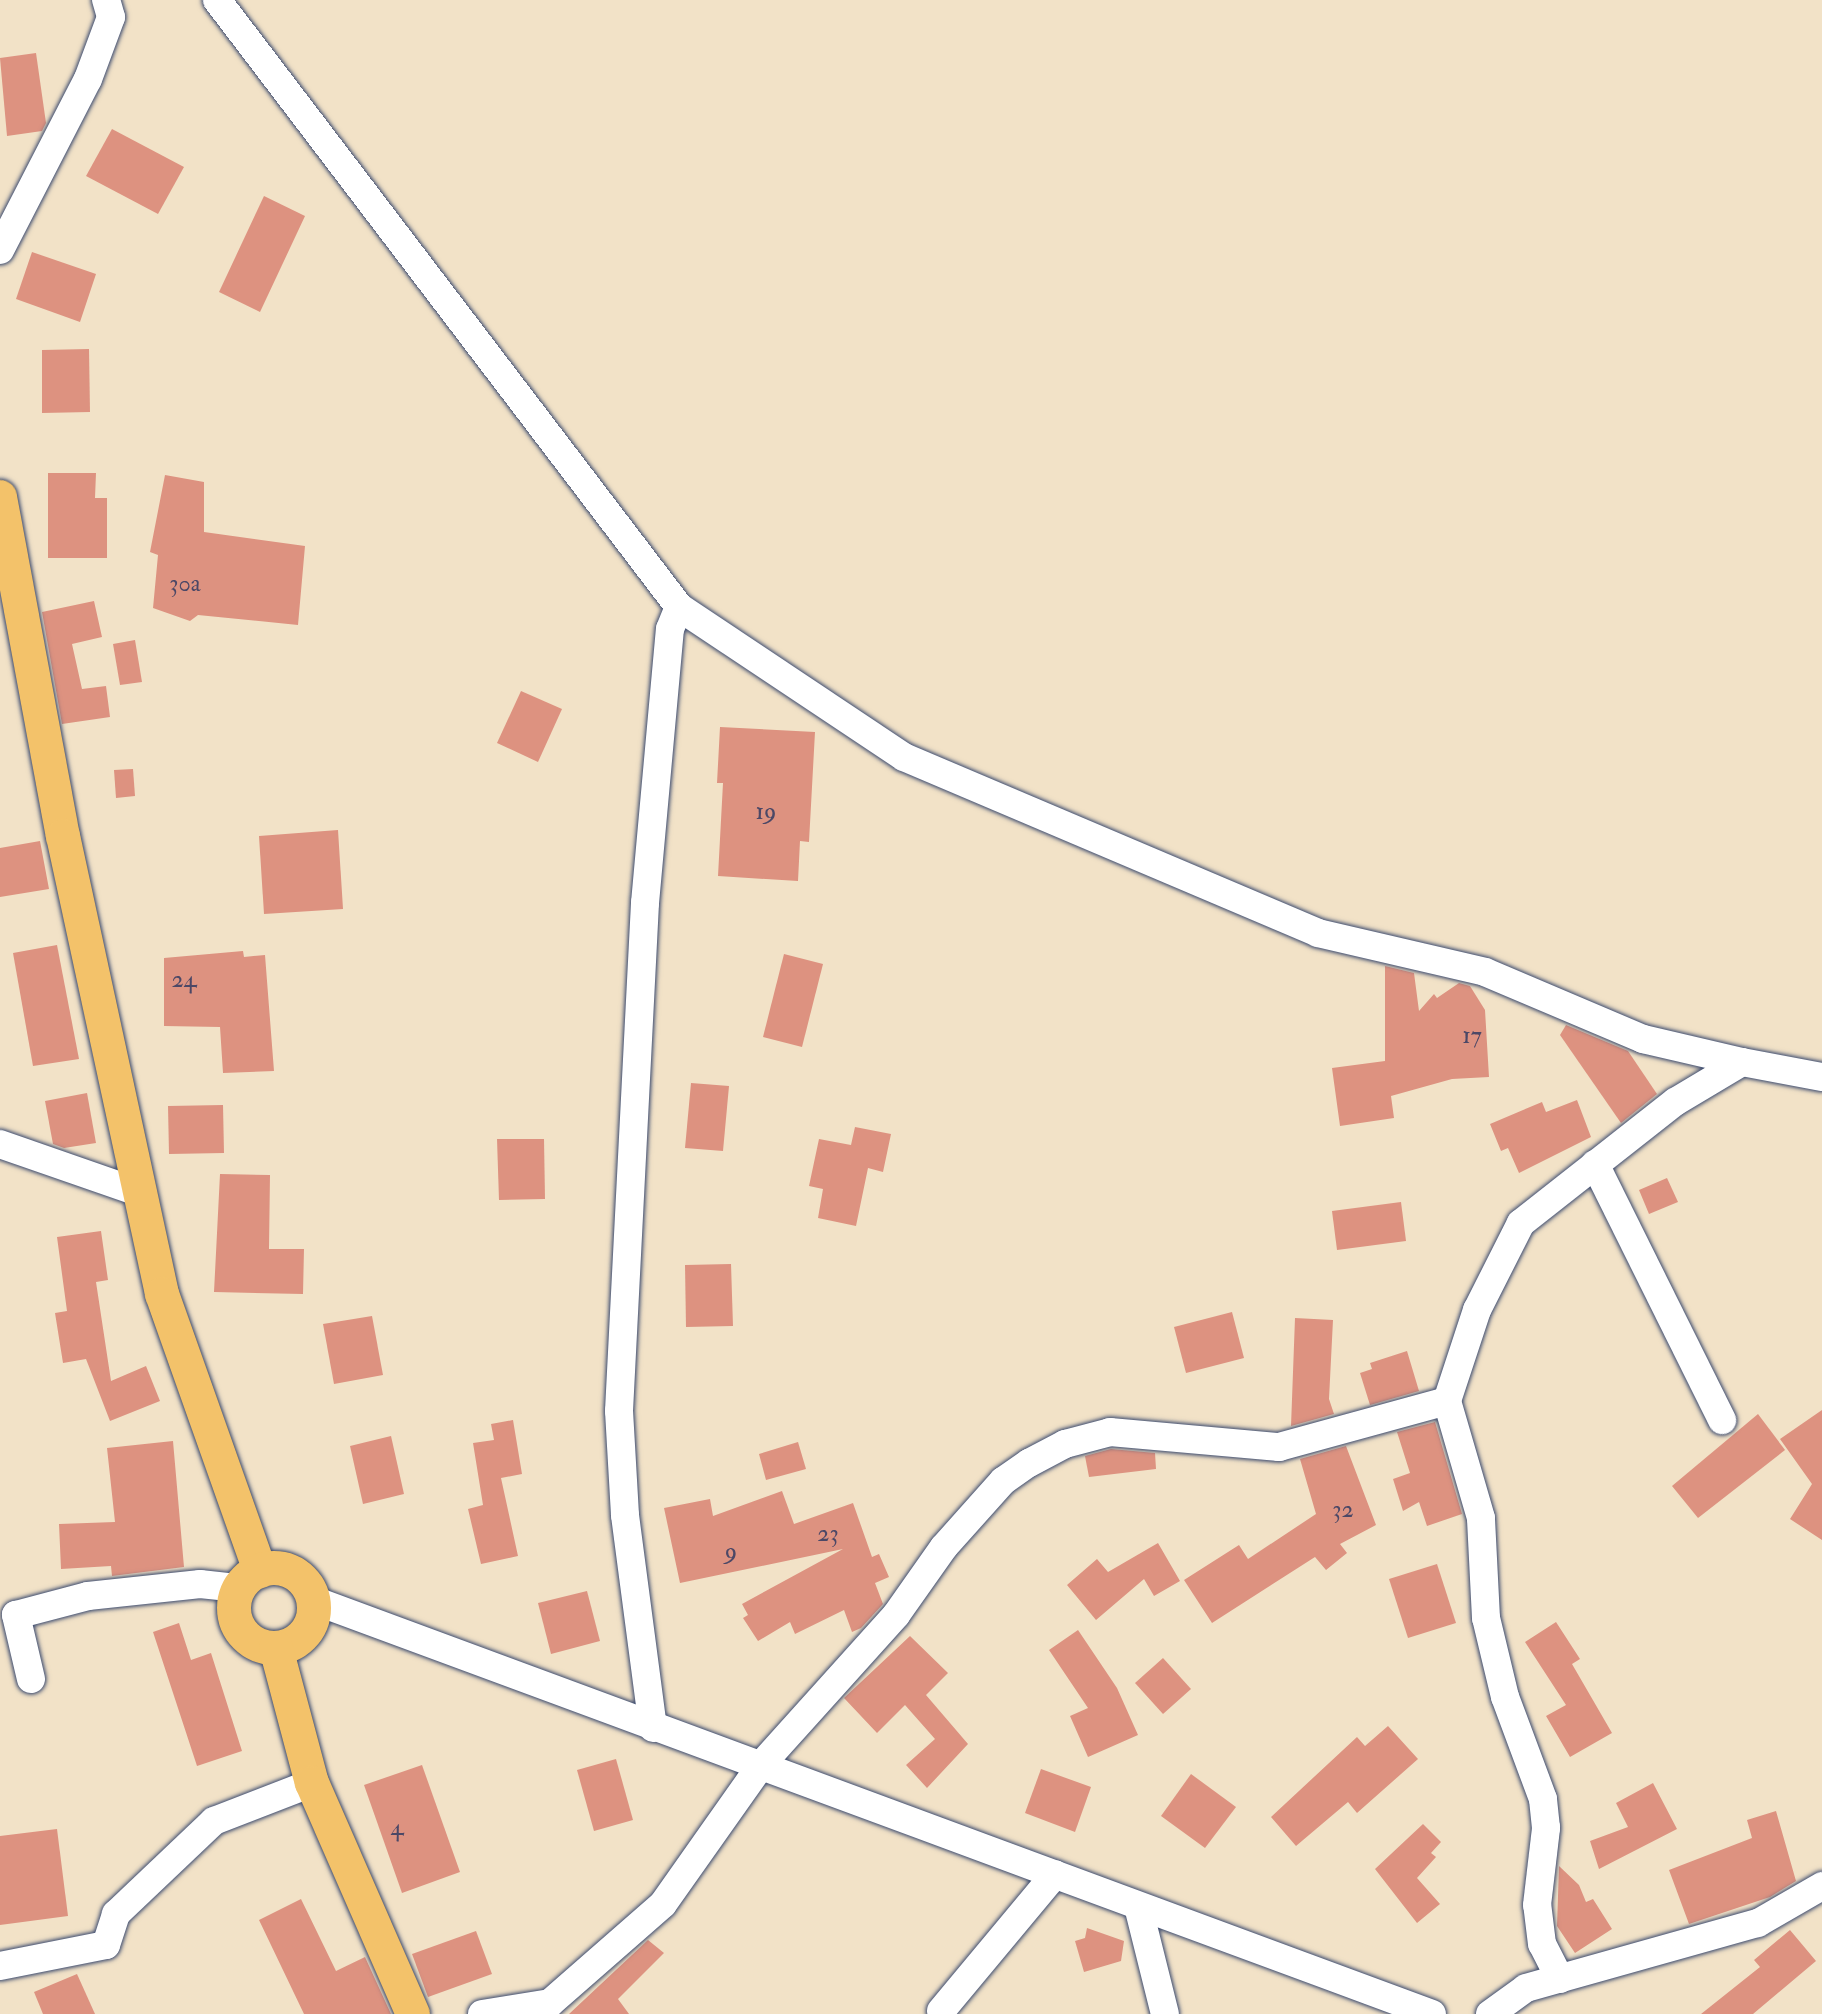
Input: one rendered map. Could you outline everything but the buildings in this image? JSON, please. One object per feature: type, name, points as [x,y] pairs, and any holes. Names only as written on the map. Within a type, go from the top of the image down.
[{"type":"main road","points":[[0,497],[138,1192],[162,1294],[250,1579]]},
{"type":"main road","points":[[276,1568],[295,1574],[313,1600],[306,1633],[276,1648],[255,1643],[242,1633],[234,1606],[250,1579],[276,1568]]},
{"type":"main road","points":[[276,1648],[312,1783],[413,2014]]},
{"type":"street","points":[[0,250],[88,79],[111,17],[106,0]]},
{"type":"street","points":[[217,0],[679,607],[904,757],[1318,933],[1485,972],[1643,1039],[1822,1077]]},
{"type":"street","points":[[653,1728],[625,1515],[619,1411],[645,903],[670,629],[679,607]]},
{"type":"street","points":[[1560,1979],[1542,1944],[1537,1905],[1546,1828],[1543,1799],[1505,1697],[1486,1618],[1481,1518],[1447,1401],[1477,1310],[1521,1223],[1675,1102],[1742,1062]]},
{"type":"street","points":[[0,1144],[138,1192]]},
{"type":"street","points":[[1595,1164],[1722,1420]]},
{"type":"street","points":[[482,2014],[553,2009],[663,1904],[761,1765],[896,1615],[944,1547],[1003,1481],[1065,1444],[1110,1432],[1279,1447],[1447,1401]]},
{"type":"street","points":[[31,1679],[16,1615],[88,1596],[250,1579]]},
{"type":"street","points":[[313,1600],[1432,2014]]},
{"type":"street","points":[[0,1966],[106,1945],[116,1914],[214,1821],[312,1783]]},
{"type":"street","points":[[941,2011],[1055,1874]]},
{"type":"street","points":[[1490,2014],[1526,1988],[1758,1923],[1822,1886]]},
{"type":"street","points":[[1138,1906],[1165,2014]]}]
